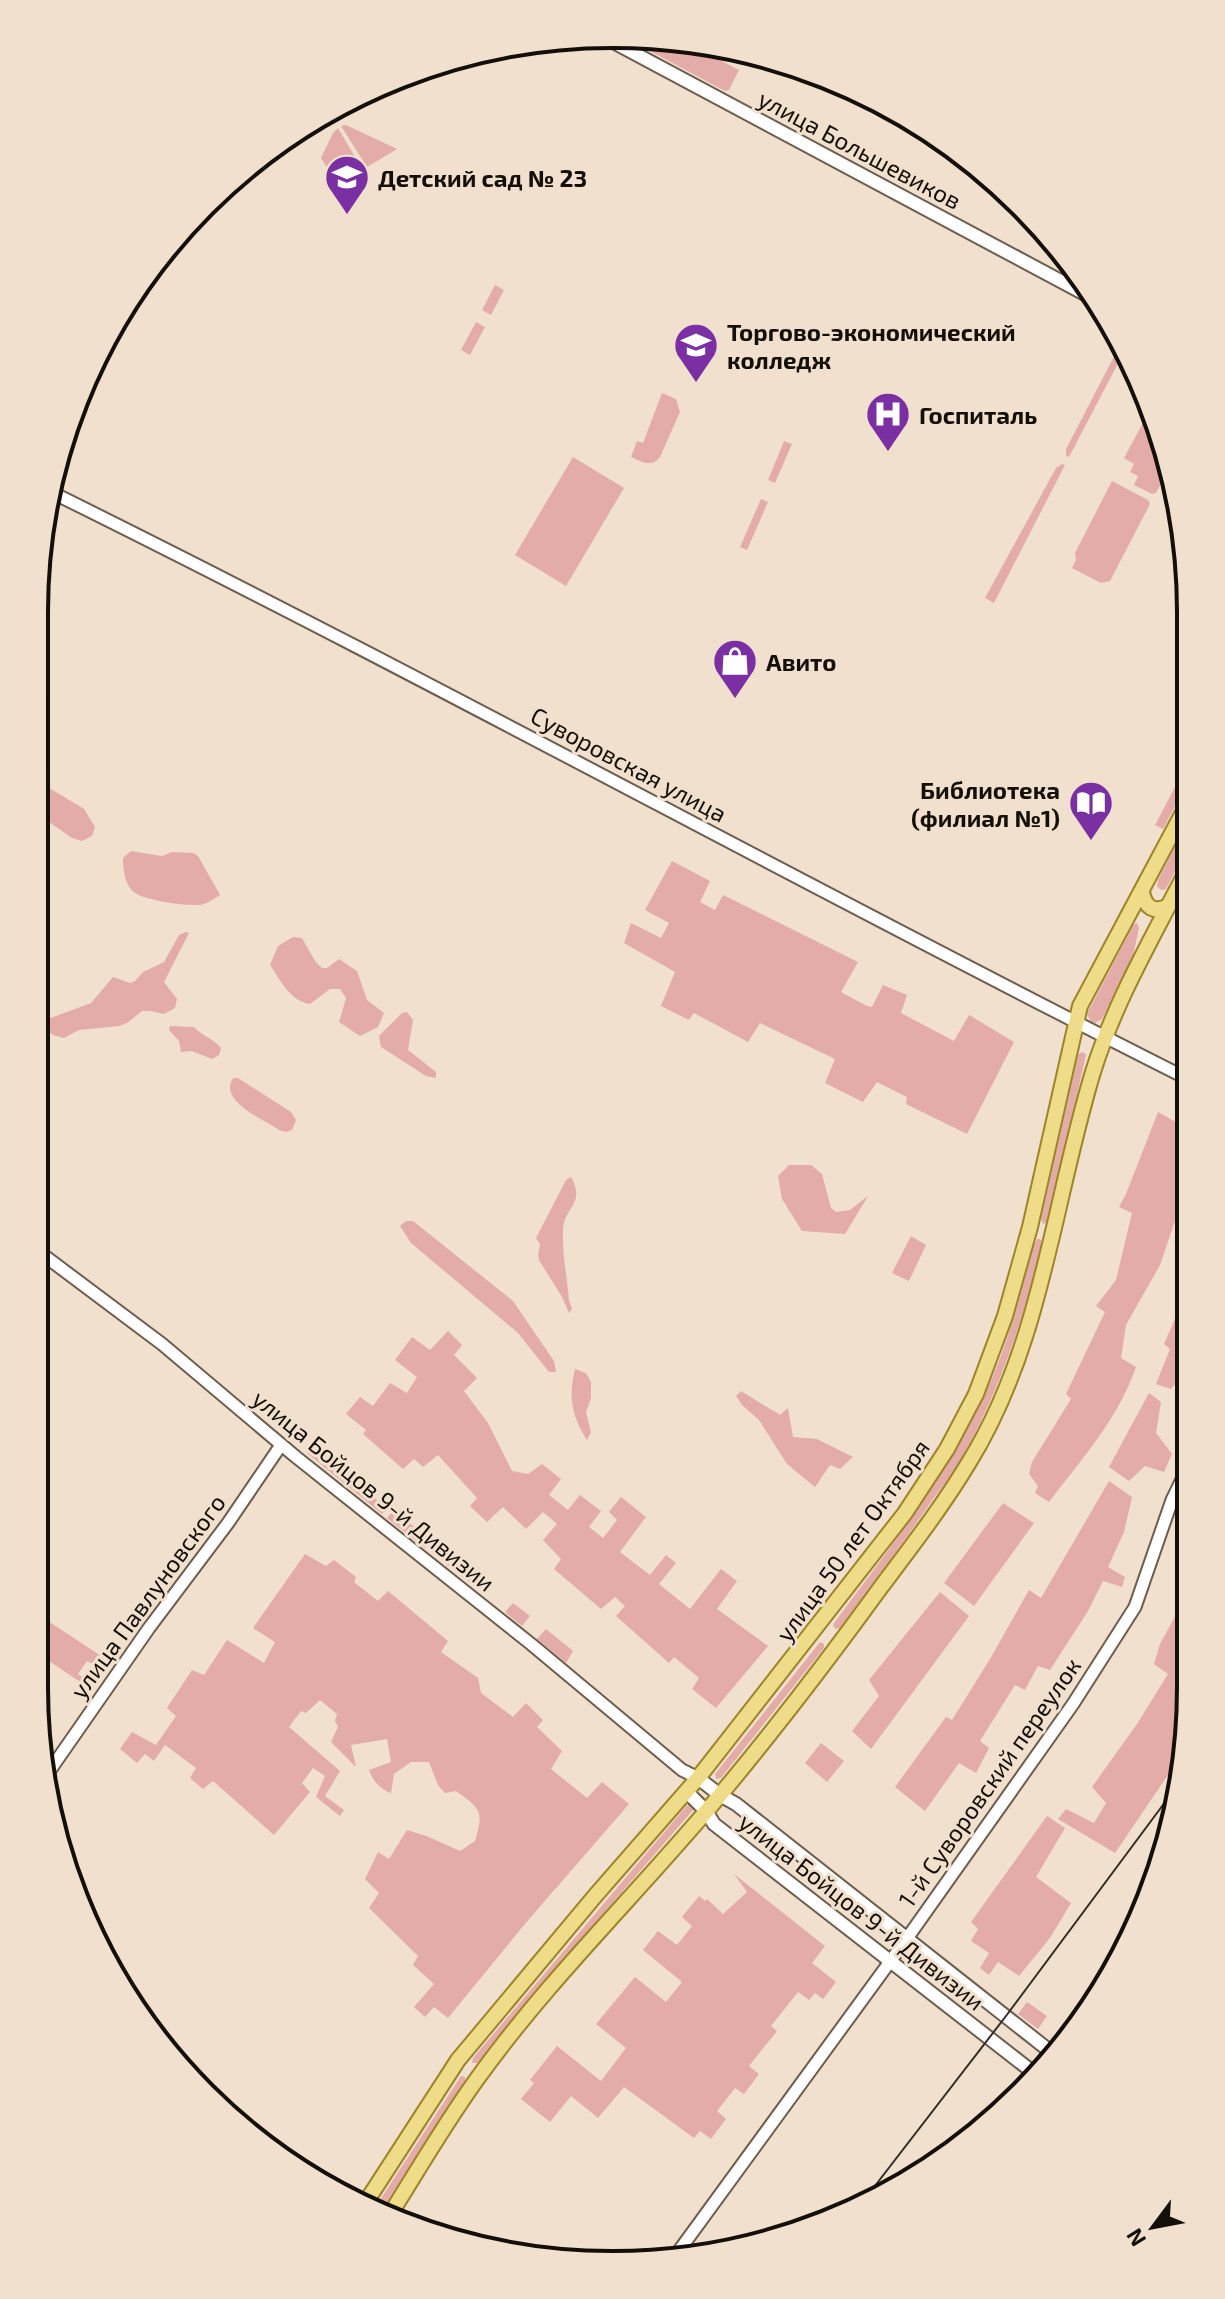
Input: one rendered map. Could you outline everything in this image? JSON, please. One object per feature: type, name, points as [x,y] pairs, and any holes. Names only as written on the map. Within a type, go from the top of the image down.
[{"type":"main road","name":"улица Большевиков","points":[[625,48],[1074,288]]},
{"type":"main road","name":"улица 50 лет Октября","points":[[370,2196],[458,2060],[687,1792],[905,1513],[947,1449],[968,1411],[1005,1316],[1026,1242],[1080,1006],[1177,824]]},
{"type":"main road","name":"улица 50 лет Октября","points":[[395,2207],[478,2077],[529,2012],[720,1795],[839,1644],[970,1462],[1000,1404],[1029,1326],[1094,1068],[1177,889]]},
{"type":"main road","points":[[1142,892],[1151,909],[1168,906]]},
{"type":"main road","points":[[1128,919],[1135,914],[1146,916],[1154,927],[1154,935]]},
{"type":"main road","name":"улица Бойцов 9-й Дивизии","points":[[698,1778],[908,1937],[1046,2048]]},
{"type":"main road","name":"улица Бойцов 9-й Дивизии","points":[[687,1792],[714,1824],[1028,2068]]},
{"type":"street","name":"Суворовская улица","points":[[60,497],[1177,1074]]},
{"type":"street","name":"улица Бойцов 9-й Дивизии","points":[[48,1258],[162,1344],[281,1445],[531,1644],[682,1770],[698,1778]]},
{"type":"street","name":"улица Павлуновского","points":[[54,1765],[281,1445]]},
{"type":"street","name":"1-й Суворовский переулок","points":[[682,2246],[1073,1704],[1135,1607],[1177,1490]]},
{"type":"street","points":[[682,1770],[687,1792]]},
{"type":"shaded area","points":[[646,49],[715,58],[739,70],[729,90],[725,91]]},
{"type":"shaded area","points":[[346,125],[397,149],[367,167],[341,126]]},
{"type":"shaded area","points":[[338,128],[355,157],[337,168],[341,176],[335,180],[321,158]]},
{"type":"shaded area","points":[[495,285],[504,290],[491,315],[482,310]]},
{"type":"shaded area","points":[[476,322],[485,327],[470,355],[461,350]]},
{"type":"shaded area","points":[[1115,355],[1119,362],[1069,457],[1066,456],[1066,449]]},
{"type":"shaded area","points":[[662,393],[676,399],[680,412],[660,457],[650,463],[643,462],[631,457],[637,441],[643,443]]},
{"type":"shaded area","points":[[1144,422],[1162,482],[1156,493],[1134,485],[1138,476],[1130,472],[1134,464],[1124,458]]},
{"type":"shaded area","points":[[784,441],[792,444],[775,483],[768,480]]},
{"type":"shaded area","points":[[573,457],[624,488],[566,586],[515,555]]},
{"type":"shaded area","points":[[1065,465],[994,603],[985,598],[1056,468]]},
{"type":"shaded area","points":[[1112,481],[1150,504],[1110,581],[1101,583],[1072,568],[1075,553]]},
{"type":"shaded area","points":[[761,499],[768,502],[747,550],[740,547]]},
{"type":"shaded area","points":[[1177,783],[1177,802],[1163,829],[1155,825]]},
{"type":"shaded area","points":[[48,787],[84,809],[95,827],[92,836],[82,841],[72,838],[48,821]]},
{"type":"shaded area","points":[[1177,843],[1177,868],[1166,889],[1157,887]]},
{"type":"shaded area","points":[[131,851],[162,856],[172,852],[193,853],[198,856],[220,895],[198,905],[169,903],[140,896],[129,886],[124,873],[123,858]]},
{"type":"shaded area","points":[[672,861],[710,881],[700,902],[715,910],[723,895],[858,962],[841,992],[867,1006],[872,1007],[883,985],[907,995],[901,1013],[954,1041],[969,1015],[1014,1042],[967,1134],[906,1104],[907,1097],[877,1082],[863,1102],[825,1083],[835,1059],[760,1023],[748,1042],[694,1013],[689,1020],[661,1006],[675,972],[624,943],[631,923],[661,938],[669,923],[645,910]]},
{"type":"shaded area","points":[[1137,923],[1139,928],[1132,960],[1102,1019],[1091,1022],[1087,1014]]},
{"type":"shaded area","points":[[189,933],[164,982],[177,999],[175,1008],[164,1014],[142,1011],[119,1026],[79,1030],[64,1038],[48,1030],[48,1019],[91,1003],[113,977],[130,983],[143,972],[164,962],[179,935]]},
{"type":"shaded area","points":[[293,937],[302,938],[322,968],[339,959],[357,971],[367,1000],[384,1013],[378,1027],[360,1036],[339,1022],[346,998],[340,989],[330,989],[310,1004],[291,995],[270,965],[278,946]]},
{"type":"shaded area","points":[[407,1012],[413,1020],[408,1050],[436,1072],[436,1078],[426,1076],[381,1047],[379,1036],[402,1013]]},
{"type":"shaded area","points":[[170,1026],[194,1027],[221,1048],[219,1055],[212,1059],[192,1051],[181,1052],[179,1041],[169,1030]]},
{"type":"shaded area","points":[[1083,1052],[1086,1055],[1048,1222],[1043,1224],[1041,1219],[1078,1054]]},
{"type":"shaded area","points":[[233,1078],[238,1078],[291,1112],[296,1120],[292,1130],[279,1130],[237,1102],[230,1086]]},
{"type":"shaded area","points":[[1158,1112],[1177,1123],[1177,1215],[1160,1265],[1126,1325],[1121,1358],[1136,1367],[1119,1404],[1098,1438],[1049,1502],[1035,1493],[1038,1486],[1029,1474],[1032,1462],[1071,1399],[1066,1394],[1105,1312],[1096,1306],[1116,1280],[1132,1213],[1119,1207]]},
{"type":"shaded area","points":[[789,1165],[811,1165],[822,1174],[831,1208],[836,1212],[850,1210],[868,1196],[845,1234],[802,1231],[782,1199],[778,1176]]},
{"type":"shaded area","points":[[571,1177],[575,1200],[563,1230],[572,1309],[569,1313],[539,1260],[540,1244],[536,1238],[566,1180]]},
{"type":"shaded area","points":[[406,1221],[413,1221],[513,1301],[554,1361],[556,1372],[549,1372],[518,1333],[411,1243],[400,1226]]},
{"type":"shaded area","points":[[911,1236],[926,1245],[909,1281],[892,1273]]},
{"type":"shaded area","points":[[1037,1239],[1043,1243],[1028,1297],[1000,1377],[977,1429],[949,1477],[899,1548],[840,1628],[836,1629],[834,1623],[920,1505],[976,1411],[1004,1346]]},
{"type":"shaded area","points":[[1177,1314],[1177,1382],[1171,1389],[1156,1384],[1170,1349],[1164,1344]]},
{"type":"shaded area","points":[[448,1331],[462,1345],[454,1355],[477,1378],[464,1391],[488,1423],[512,1471],[528,1474],[542,1464],[561,1479],[549,1495],[568,1510],[580,1495],[601,1511],[589,1527],[603,1538],[617,1520],[609,1512],[621,1497],[646,1517],[620,1552],[650,1575],[666,1555],[676,1563],[659,1584],[690,1609],[721,1569],[737,1581],[717,1609],[768,1646],[716,1708],[692,1689],[699,1678],[674,1657],[669,1663],[616,1616],[625,1606],[615,1597],[601,1609],[554,1569],[561,1559],[543,1540],[557,1524],[543,1512],[526,1529],[503,1507],[487,1522],[470,1506],[477,1498],[438,1455],[423,1467],[414,1459],[403,1469],[363,1434],[366,1430],[346,1414],[360,1397],[373,1406],[390,1383],[407,1393],[417,1377],[395,1360],[412,1337],[430,1350]]},
{"type":"shaded area","points":[[575,1369],[586,1373],[591,1382],[591,1398],[586,1412],[591,1432],[587,1440],[573,1406]]},
{"type":"shaded area","points":[[741,1391],[780,1415],[788,1408],[793,1437],[817,1439],[853,1457],[840,1469],[830,1465],[815,1487],[787,1464],[759,1420],[736,1396]]},
{"type":"shaded area","points":[[1149,1393],[1161,1402],[1156,1433],[1172,1454],[1164,1472],[1145,1466],[1129,1481],[1109,1467]]},
{"type":"shaded area","points":[[311,1448],[387,1508],[382,1514],[307,1453]]},
{"type":"shaded area","points":[[1109,1481],[1132,1497],[1124,1532],[1108,1567],[1125,1577],[1122,1587],[1103,1581],[1088,1611],[1050,1670],[1038,1666],[1025,1690],[1015,1685],[980,1741],[989,1748],[976,1773],[959,1763],[925,1811],[895,1787],[946,1717],[952,1720],[1029,1590],[1041,1598]]},
{"type":"shaded area","points":[[1003,1503],[1034,1523],[974,1606],[944,1583]]},
{"type":"shaded area","points":[[393,1511],[432,1540],[425,1548],[387,1518]]},
{"type":"shaded area","points":[[436,1544],[480,1576],[473,1585],[430,1551]]},
{"type":"shaded area","points":[[305,1554],[326,1566],[334,1560],[356,1577],[354,1582],[378,1601],[388,1591],[448,1641],[441,1652],[478,1678],[481,1693],[513,1717],[526,1703],[543,1720],[537,1727],[562,1751],[551,1769],[587,1798],[602,1782],[629,1804],[448,2018],[434,2007],[425,2017],[414,2007],[434,1984],[413,1965],[418,1956],[369,1908],[379,1893],[365,1879],[378,1852],[389,1859],[407,1830],[460,1851],[475,1841],[480,1817],[478,1812],[471,1802],[456,1791],[445,1793],[438,1785],[429,1762],[411,1762],[394,1774],[391,1793],[384,1790],[369,1770],[391,1762],[387,1739],[351,1745],[356,1767],[331,1742],[338,1727],[335,1721],[337,1714],[320,1700],[306,1713],[301,1711],[289,1727],[340,1771],[325,1796],[344,1810],[340,1816],[316,1797],[325,1776],[313,1768],[302,1783],[310,1792],[274,1835],[213,1781],[203,1789],[190,1778],[196,1768],[165,1745],[154,1761],[145,1754],[137,1763],[120,1749],[132,1732],[156,1745],[176,1716],[167,1708],[192,1670],[204,1675],[227,1640],[264,1663],[275,1642],[253,1628]]},
{"type":"shaded area","points":[[940,1592],[969,1616],[871,1749],[852,1731],[879,1696],[869,1680]]},
{"type":"shaded area","points":[[513,1603],[530,1616],[522,1626],[505,1612]]},
{"type":"shaded area","points":[[1177,1613],[1176,1723],[1170,1772],[1115,1853],[1058,1819],[1066,1809],[1094,1823],[1106,1803],[1092,1787],[1168,1674],[1154,1664],[1160,1644]]},
{"type":"shaded area","points":[[48,1621],[101,1656],[95,1665],[87,1661],[78,1674],[85,1679],[82,1683],[48,1660]]},
{"type":"shaded area","points":[[546,1629],[573,1651],[566,1663],[537,1639]]},
{"type":"shaded area","points":[[820,1642],[824,1648],[721,1778],[716,1779],[715,1774]]},
{"type":"shaded area","points":[[821,1743],[844,1761],[827,1782],[805,1763]]},
{"type":"shaded area","points":[[689,1803],[693,1810],[522,2007],[479,2063],[472,2063],[473,2058]]},
{"type":"shaded area","points":[[1047,1816],[1065,1828],[1036,1877],[1071,1903],[1050,1938],[1019,1976],[998,1962],[989,1975],[980,1968],[989,1953],[971,1941],[978,1929],[971,1922]]},
{"type":"shaded area","points":[[734,1874],[825,1946],[812,1963],[836,1982],[823,1999],[815,1993],[809,2000],[798,1992],[771,2026],[777,2031],[749,2066],[759,2074],[744,2094],[735,2088],[717,2111],[726,2119],[711,2139],[700,2131],[694,2138],[624,2087],[598,2118],[571,2096],[550,2122],[521,2099],[534,2083],[530,2080],[557,2046],[601,2081],[626,2048],[596,2024],[635,1977],[666,2002],[682,1982],[643,1950],[658,1931],[677,1945],[692,1926],[682,1917],[699,1896],[723,1914],[747,1892]]},
{"type":"shaded area","points":[[1027,2002],[1047,2016],[1038,2029],[1018,2014]]},
{"type":"shaded area","points":[[461,2076],[465,2077],[386,2204],[380,2201]]},
{"type":"tram line","points":[[875,2186],[1165,1802]]},
{"type":"place","name":"Детский сад № 23","points":[[347,216]]},
{"type":"place","name":"Торгово-экономический колледж","points":[[696,384]]},
{"type":"place","name":"Госпиталь","points":[[888,453]]},
{"type":"place","name":"Авито","points":[[735,700]]},
{"type":"place","name":"Библиотека (филиал №1)","points":[[1091,842]]}]
